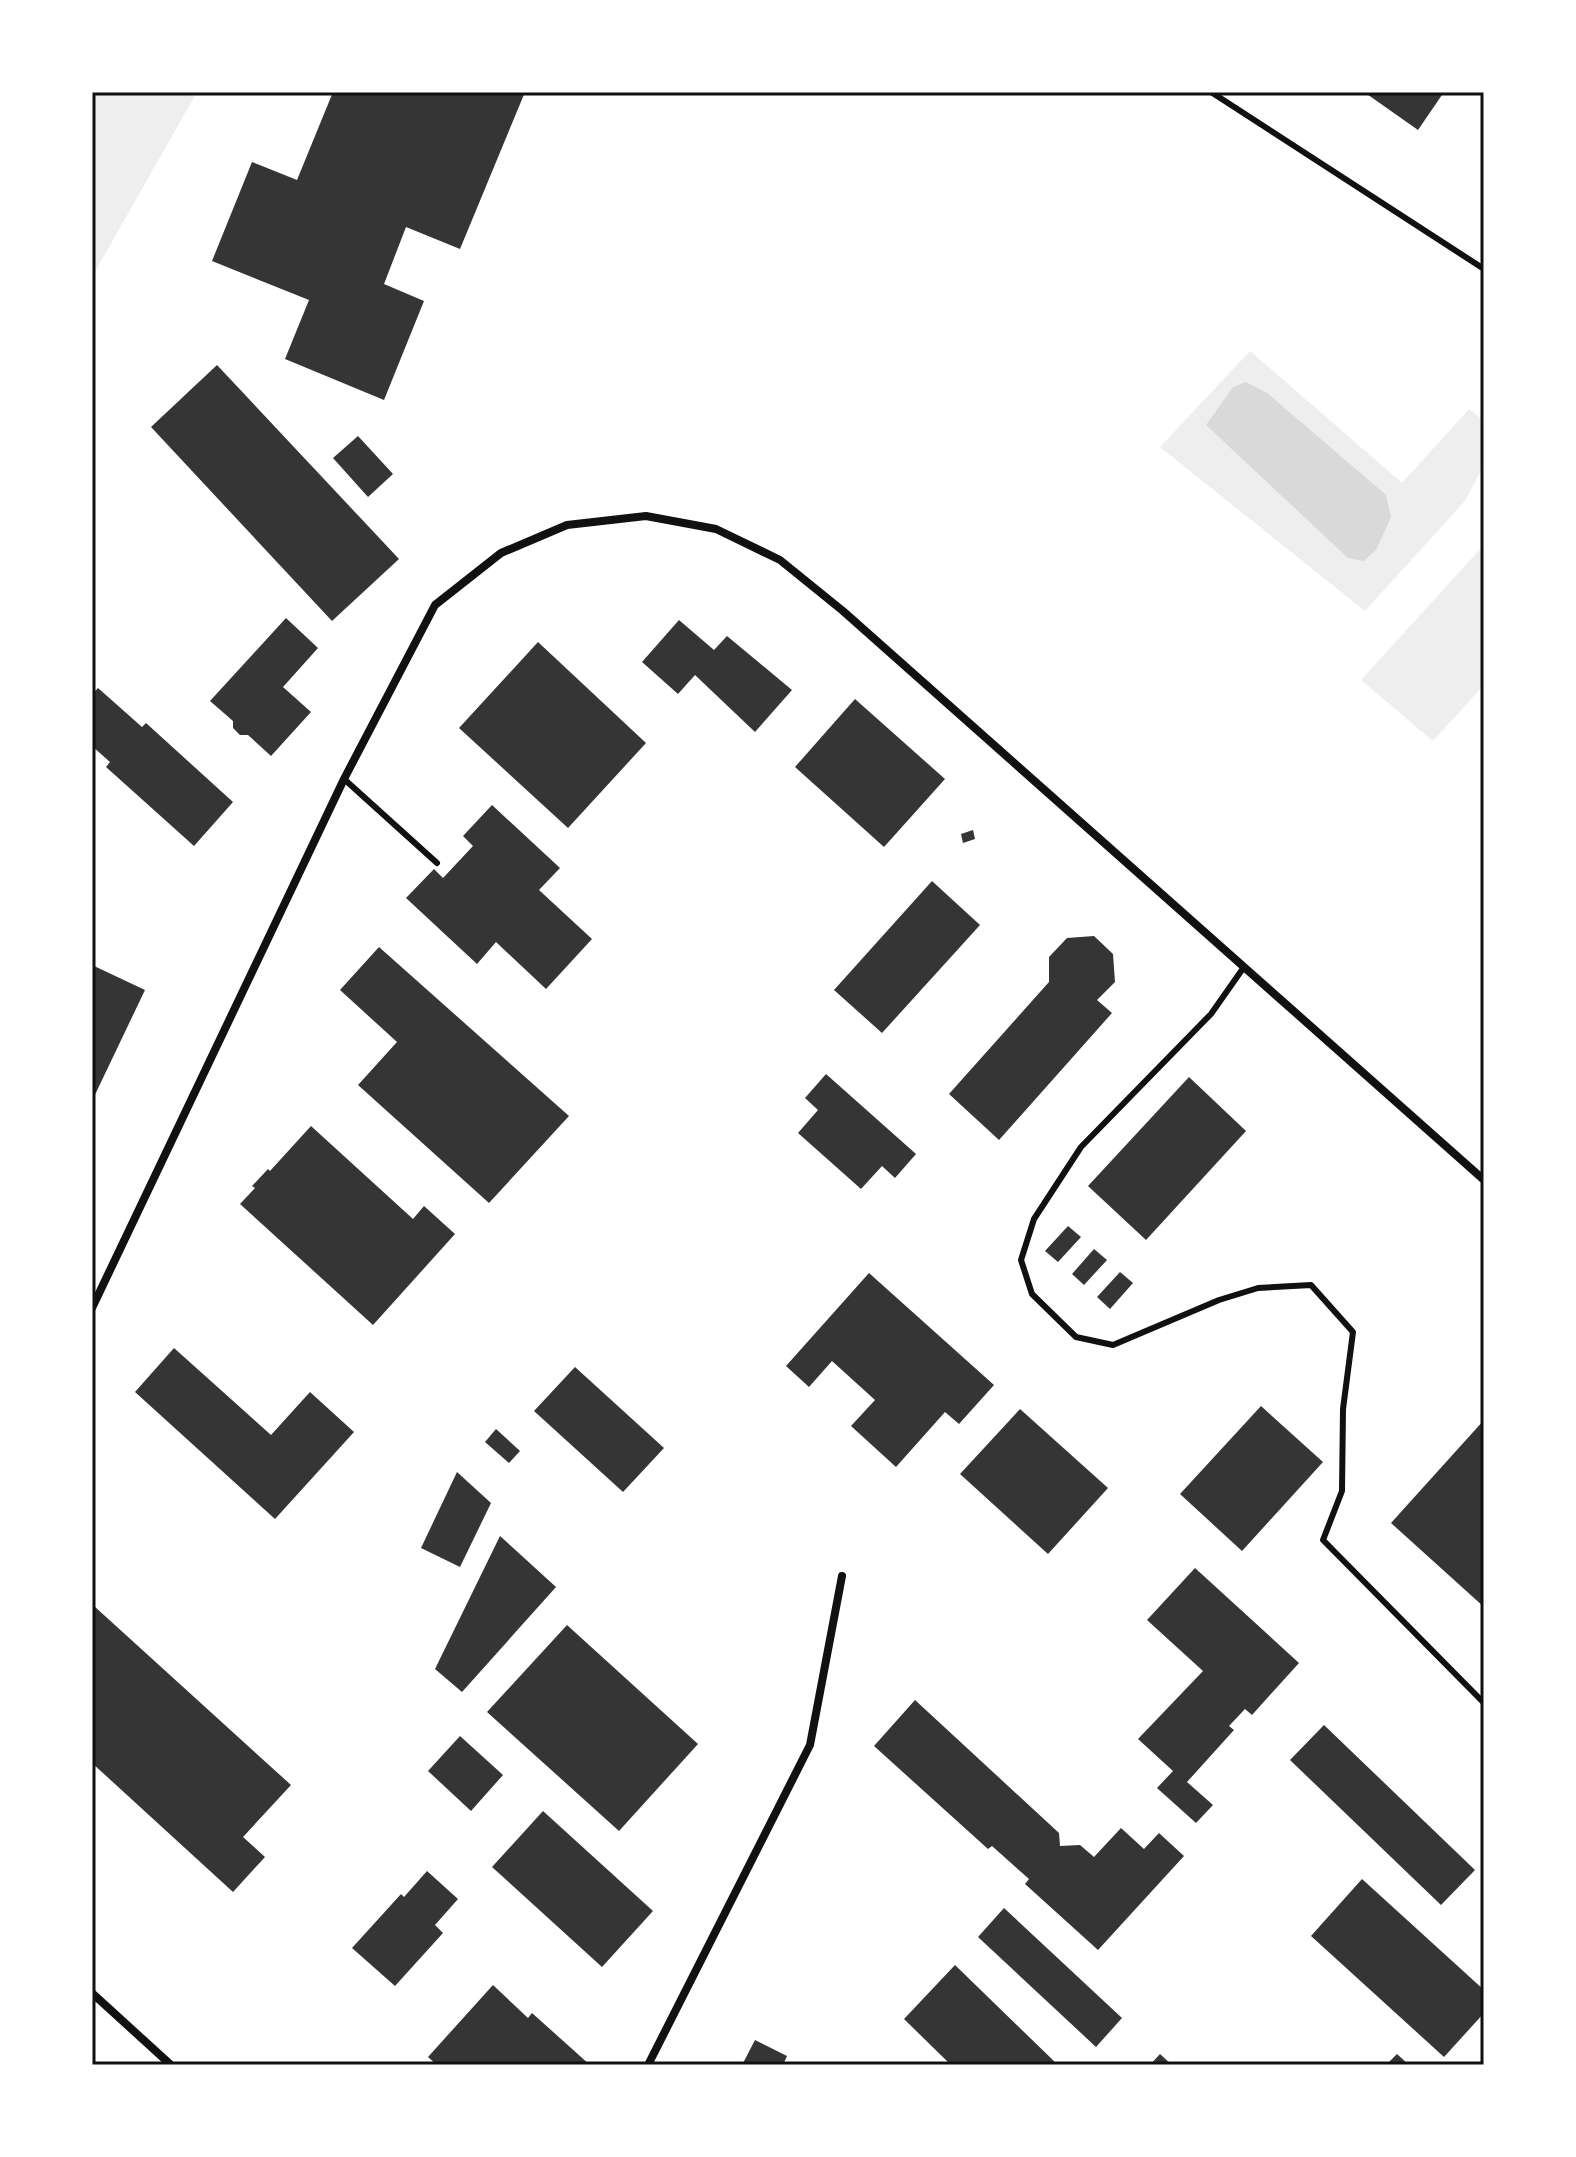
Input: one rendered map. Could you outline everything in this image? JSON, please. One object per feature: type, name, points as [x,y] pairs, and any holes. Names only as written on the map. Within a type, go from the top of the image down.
[{"type":"street","points":[[92,1308],[344,779],[435,605],[501,553],[567,525],[646,516],[716,529],[780,560],[843,611],[1484,1180]]},
{"type":"street","points":[[648,2065],[810,1745],[842,1576]]},
{"type":"street","points":[[92,1993],[171,2065]]},
{"type":"lane","points":[[1211,92],[1484,269]]},
{"type":"lane","points":[[344,779],[437,863]]},
{"type":"lane","points":[[1244,967],[1211,1014],[1081,1147],[1034,1219],[1021,1260],[1032,1294],[1076,1337],[1113,1345],[1219,1300],[1258,1288],[1311,1285],[1353,1332],[1343,1409],[1342,1491],[1323,1540],[1484,1703]]},
{"type":"shaded area","points":[[92,92],[197,92],[92,277]]},
{"type":"shaded area","points":[[1250,351],[1402,483],[1469,409],[1484,421],[1484,465],[1465,501],[1365,611],[1160,447]]},
{"type":"shaded area","points":[[1246,382],[1267,393],[1386,495],[1391,517],[1376,550],[1364,561],[1348,558],[1206,425],[1233,387]]},
{"type":"shaded area","points":[[1484,545],[1484,685],[1433,741],[1361,680]]},
{"type":"building","points":[[333,92],[525,92],[460,249],[406,227],[384,284],[424,301],[384,400],[285,359],[309,300],[212,261],[252,162],[297,180]]},
{"type":"building","points":[[1364,92],[1444,92],[1418,130]]},
{"type":"building","points":[[217,365],[399,559],[332,621],[151,427]]},
{"type":"building","points":[[358,436],[393,474],[368,497],[333,458]]},
{"type":"building","points":[[286,618],[318,648],[283,687],[311,712],[271,756],[248,735],[240,735],[233,728],[233,721],[210,701]]},
{"type":"building","points":[[679,620],[714,650],[727,636],[792,690],[755,732],[695,675],[678,694],[642,662]]},
{"type":"building","points":[[538,642],[646,743],[568,828],[459,728]]},
{"type":"building","points":[[98,688],[142,727],[146,723],[233,802],[194,846],[106,767],[110,762],[92,746],[92,694]]},
{"type":"building","points":[[855,699],[945,779],[884,847],[795,767]]},
{"type":"building","points":[[492,805],[560,868],[539,890],[592,939],[546,989],[496,942],[477,964],[406,898],[434,869],[443,878],[473,846],[463,836]]},
{"type":"building","points":[[973,830],[975,839],[963,843],[961,834]]},
{"type":"building","points":[[932,881],[980,925],[882,1033],[834,990]]},
{"type":"building","points":[[1094,936],[1113,954],[1115,982],[1097,1000],[1112,1013],[999,1140],[949,1094],[1049,982],[1049,957],[1067,938]]},
{"type":"building","points":[[379,947],[569,1116],[489,1203],[358,1085],[397,1042],[340,990]]},
{"type":"building","points":[[92,965],[145,990],[92,1101]]},
{"type":"building","points":[[826,1074],[916,1154],[895,1178],[882,1166],[861,1189],[798,1133],[818,1110],[805,1098]]},
{"type":"building","points":[[1189,1077],[1246,1131],[1146,1240],[1088,1186]]},
{"type":"building","points":[[311,1126],[413,1219],[424,1206],[455,1234],[373,1325],[240,1204],[255,1188],[252,1186]]},
{"type":"building","points":[[1068,1226],[1081,1237],[1058,1262],[1045,1251]]},
{"type":"building","points":[[1094,1249],[1107,1260],[1084,1285],[1072,1274]]},
{"type":"building","points":[[1120,1272],[1133,1283],[1110,1309],[1097,1297]]},
{"type":"building","points":[[869,1273],[994,1385],[959,1424],[945,1412],[896,1467],[851,1426],[875,1400],[832,1361],[809,1387],[786,1366]]},
{"type":"building","points":[[174,1348],[271,1435],[310,1392],[354,1432],[275,1519],[135,1392]]},
{"type":"building","points":[[575,1367],[664,1448],[623,1492],[534,1411]]},
{"type":"building","points":[[1261,1406],[1323,1462],[1242,1551],[1180,1494]]},
{"type":"building","points":[[1020,1409],[1108,1488],[1048,1554],[960,1474]]},
{"type":"building","points":[[1484,1420],[1484,1607],[1391,1523]]},
{"type":"building","points":[[496,1429],[520,1451],[509,1463],[485,1442]]},
{"type":"building","points":[[457,1472],[491,1503],[460,1567],[421,1548]]},
{"type":"building","points":[[500,1536],[556,1587],[462,1692],[435,1669]]},
{"type":"building","points":[[1195,1568],[1299,1663],[1252,1715],[1245,1709],[1229,1726],[1234,1730],[1187,1782],[1213,1805],[1196,1823],[1157,1788],[1173,1771],[1138,1739],[1203,1671],[1147,1620]]},
{"type":"building","points":[[94,1606],[291,1785],[243,1837],[265,1857],[233,1892],[92,1763]]},
{"type":"building","points":[[567,1625],[698,1744],[619,1831],[487,1712]]},
{"type":"building","points":[[915,1700],[1059,1833],[1060,1846],[1080,1845],[1094,1857],[1121,1828],[1144,1849],[1159,1833],[1184,1856],[1098,1950],[1025,1884],[1029,1879],[992,1846],[988,1849],[874,1746]]},
{"type":"building","points":[[1324,1725],[1475,1870],[1441,1905],[1290,1760]]},
{"type":"building","points":[[460,1736],[503,1775],[471,1811],[428,1771]]},
{"type":"building","points":[[543,1811],[653,1911],[602,1967],[492,1867]]},
{"type":"building","points":[[427,1871],[458,1899],[435,1925],[443,1933],[395,1986],[352,1948],[401,1894],[404,1897]]},
{"type":"building","points":[[1362,1879],[1484,1990],[1484,2013],[1444,2057],[1311,1936]]},
{"type":"building","points":[[1004,1908],[1122,2018],[1096,2047],[978,1937]]},
{"type":"building","points":[[955,1965],[1058,2065],[951,2065],[904,2019]]},
{"type":"building","points":[[493,1985],[528,2018],[532,2013],[590,2065],[437,2065],[428,2057]]},
{"type":"building","points":[[755,2040],[787,2056],[783,2065],[742,2065]]},
{"type":"building","points":[[1160,2054],[1172,2065],[1150,2065]]},
{"type":"building","points":[[1397,2054],[1409,2065],[1386,2065]]}]
